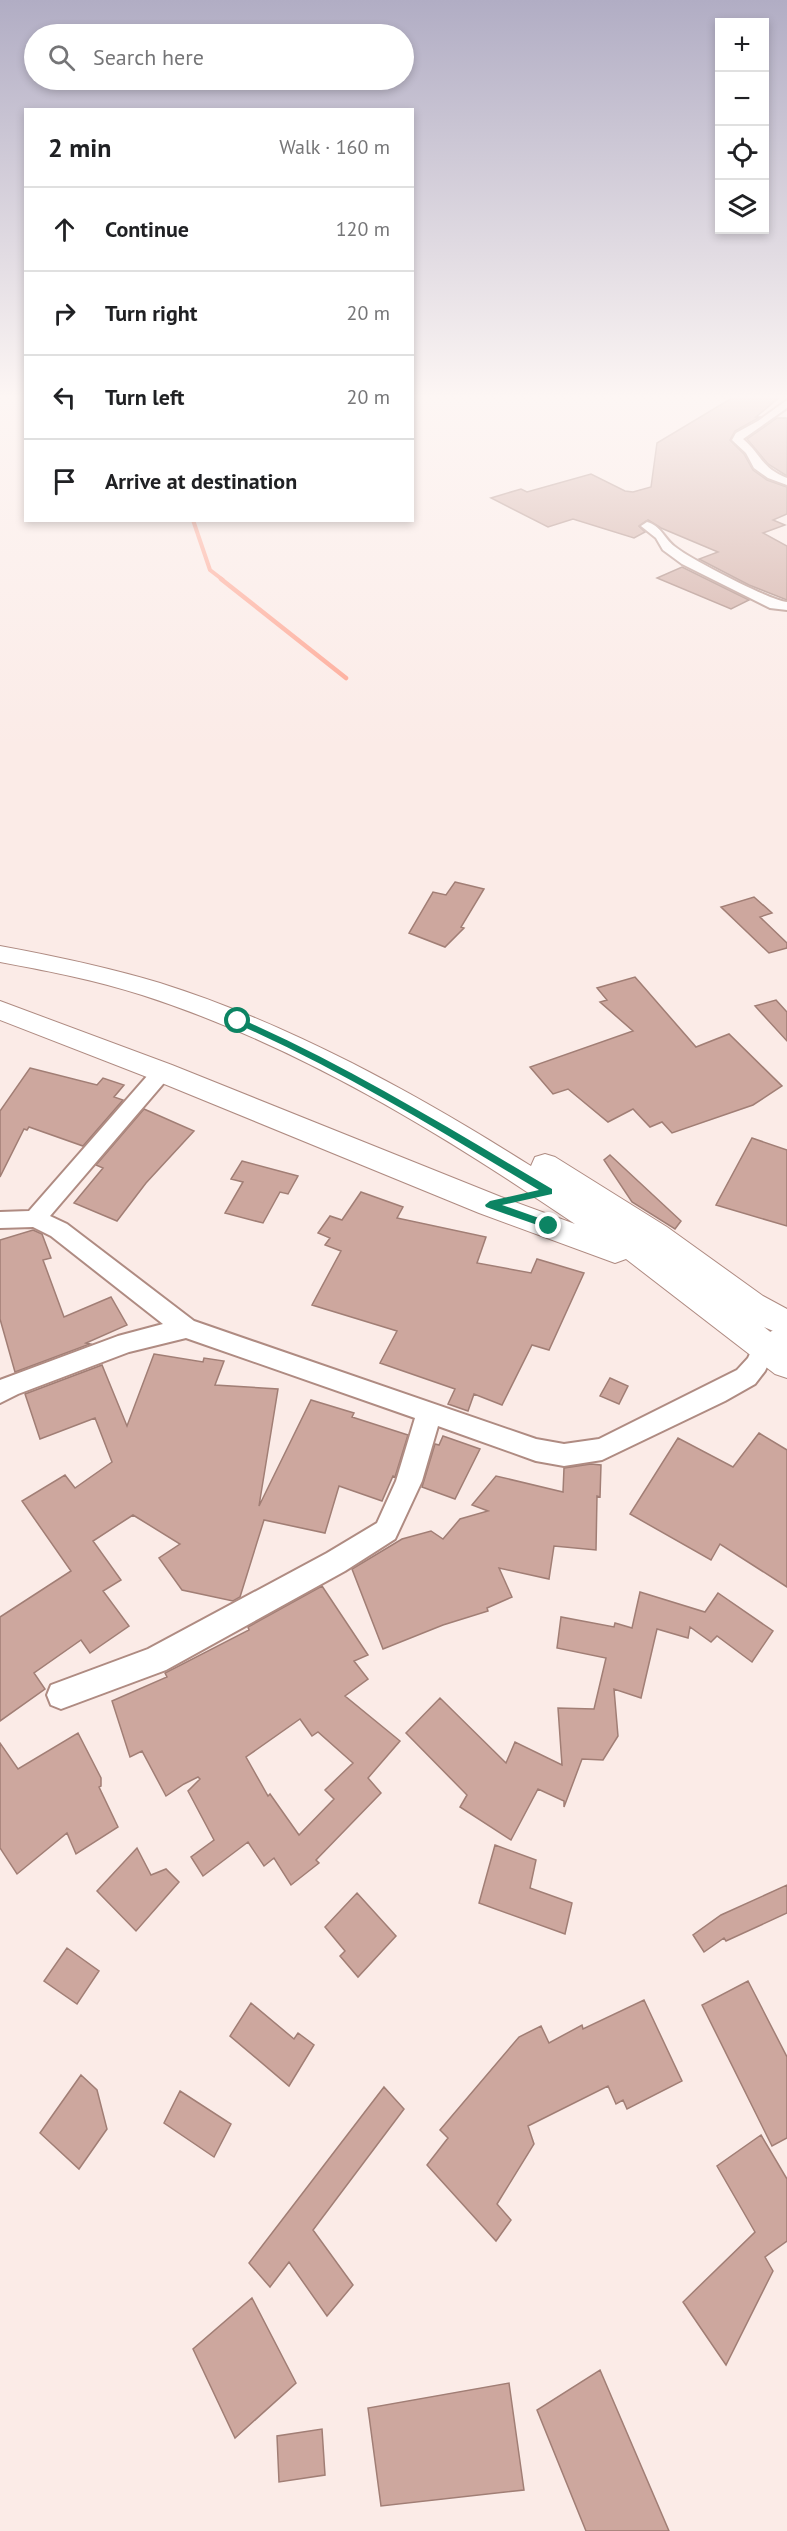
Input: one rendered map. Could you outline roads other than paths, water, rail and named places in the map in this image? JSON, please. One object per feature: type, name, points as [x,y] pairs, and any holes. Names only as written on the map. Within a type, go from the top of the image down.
[{"type":"main road","points":[[0,941],[65,953],[198,988],[268,1016],[382,1071],[597,1196],[656,1234],[752,1305],[787,1324]]},
{"type":"main road","points":[[0,954],[169,995],[238,1021],[294,1046],[375,1088],[549,1192],[658,1267],[776,1340],[787,1364]]},
{"type":"main road","points":[[0,1010],[162,1072],[490,1205],[658,1267]]},
{"type":"main road","points":[[490,1205],[549,1192],[579,1192],[597,1196]]},
{"type":"street","points":[[648,526],[661,536],[667,547],[686,561],[766,601],[775,605],[787,606]]},
{"type":"street","points":[[35,1219],[162,1072]]},
{"type":"street","points":[[0,1220],[35,1219],[59,1230],[186,1328],[536,1450],[564,1455],[602,1449],[746,1377],[776,1340]]},
{"type":"street","points":[[0,1393],[9,1387],[126,1343],[186,1328]]},
{"type":"street","points":[[61,1695],[156,1660],[336,1562],[386,1531],[409,1481],[429,1414]]},
{"type":"waterway","points":[[194,522],[210,570],[223,580]]},
{"type":"waterway","points":[[221,579],[346,678]]}]
